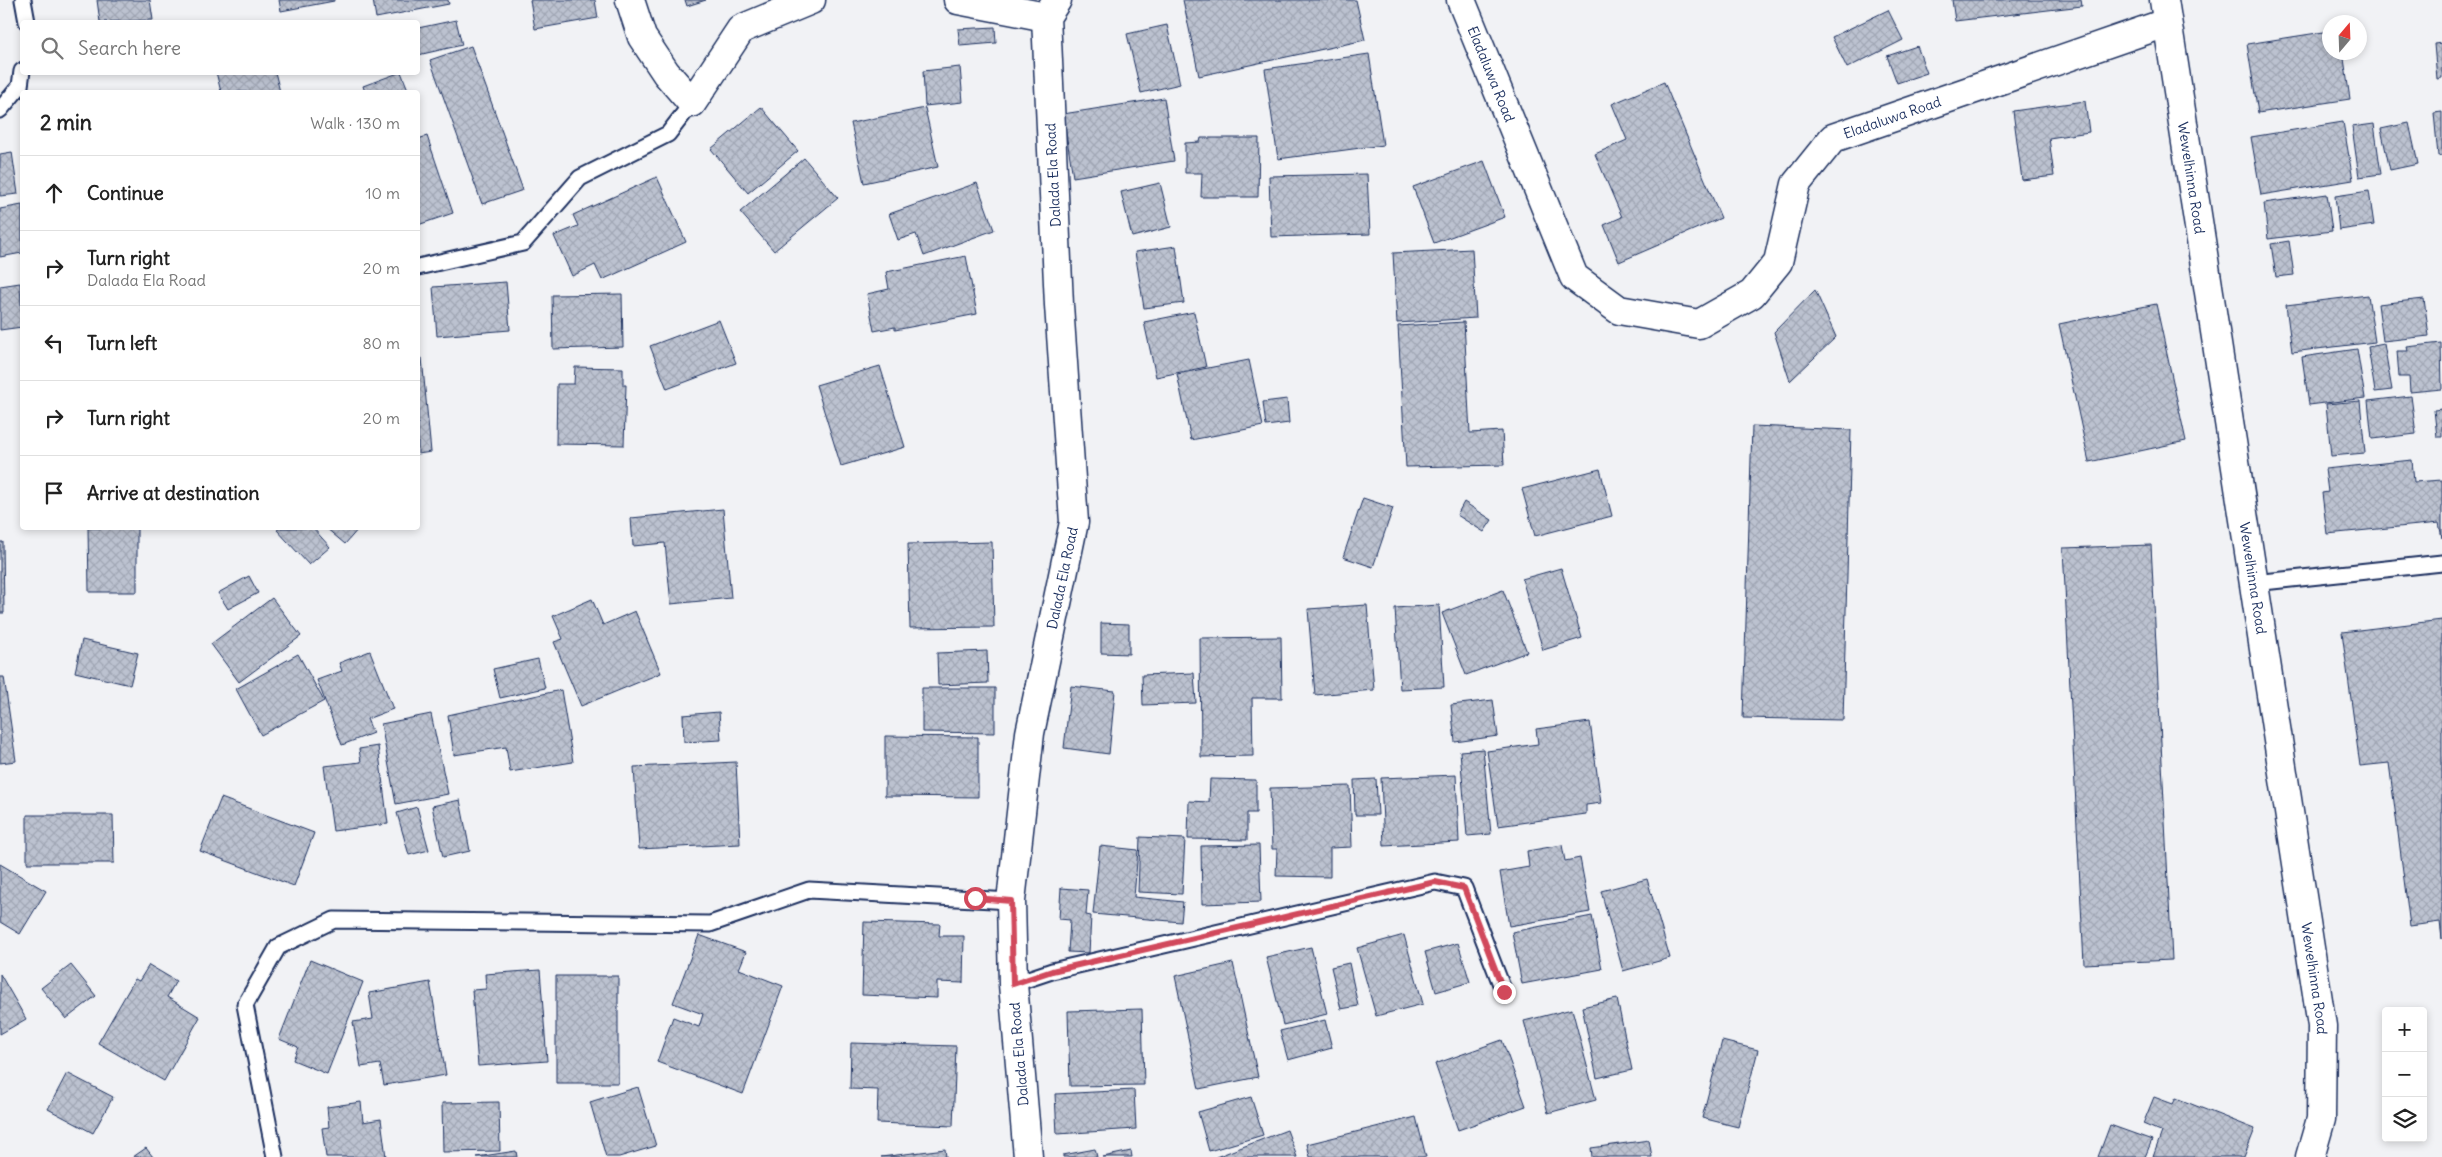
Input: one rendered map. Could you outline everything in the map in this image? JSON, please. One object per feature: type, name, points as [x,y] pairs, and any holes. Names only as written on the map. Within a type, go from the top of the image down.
[{"type":"street","points":[[630,0],[642,37],[666,72],[692,103],[741,30],[811,0]]},
{"type":"street","points":[[958,0],[1051,8]]},
{"type":"street","name":"Eladaluwa Road","points":[[1461,0],[1574,277],[1619,310],[1699,324],[1752,294],[1778,262],[1796,184],[1833,138],[2165,11]]},
{"type":"street","name":"Dalada Ela Road","points":[[1028,1157],[1013,984],[1011,901],[1030,733],[1074,522],[1059,305],[1051,8]]},
{"type":"street","name":"Wewelhinna Road","points":[[2165,11],[2322,1026],[2321,1119],[2310,1157]]},
{"type":"lane","points":[[23,0],[27,20]]},
{"type":"lane","points":[[0,110],[20,86],[21,75]]},
{"type":"lane","points":[[420,267],[523,243],[580,178],[668,134],[692,103]]},
{"type":"lane","points":[[2254,583],[2442,563]]},
{"type":"lane","points":[[1013,984],[1052,971],[1435,882],[1464,888],[1504,992]]},
{"type":"lane","points":[[275,1157],[245,1005],[278,947],[334,920],[710,924],[809,890],[1011,901]]},
{"type":"building","points":[[97,0],[150,0],[153,20],[100,20]]},
{"type":"building","points":[[279,0],[334,0],[334,1],[281,11]]},
{"type":"building","points":[[373,0],[448,0],[449,4],[376,18]]},
{"type":"building","points":[[530,0],[595,0],[598,18],[535,29]]},
{"type":"building","points":[[685,0],[706,0],[687,6]]},
{"type":"building","points":[[1183,0],[1356,0],[1365,40],[1199,76]]},
{"type":"building","points":[[1952,0],[2081,0],[2082,6],[1955,21]]},
{"type":"building","points":[[1888,10],[1903,40],[1847,68],[1832,37]]},
{"type":"building","points":[[456,20],[462,45],[420,55],[420,28]]},
{"type":"building","points":[[1167,25],[1180,84],[1141,93],[1127,34]]},
{"type":"building","points":[[995,27],[996,43],[960,46],[958,29]]},
{"type":"building","points":[[2322,32],[2322,60],[2344,60],[2350,99],[2258,113],[2247,44]]},
{"type":"building","points":[[2442,43],[2442,78],[2437,79],[2434,44]]},
{"type":"building","points":[[471,46],[523,190],[482,204],[430,60]]},
{"type":"building","points":[[1917,46],[1927,73],[1897,83],[1887,56]]},
{"type":"building","points":[[1369,54],[1383,145],[1278,159],[1265,69]]},
{"type":"building","points":[[960,67],[963,102],[925,106],[923,71]]},
{"type":"building","points":[[217,75],[276,75],[280,90],[220,90]]},
{"type":"building","points":[[393,75],[402,75],[408,90],[364,90],[363,86]]},
{"type":"building","points":[[1664,82],[1721,218],[1619,262],[1604,225],[1622,217],[1595,154],[1627,140],[1612,104]]},
{"type":"building","points":[[1164,98],[1174,161],[1073,177],[1063,114]]},
{"type":"building","points":[[2085,101],[2089,132],[2049,138],[2054,176],[2022,180],[2013,111]]},
{"type":"building","points":[[761,107],[798,151],[748,193],[711,149]]},
{"type":"building","points":[[925,108],[938,167],[864,183],[851,123]]},
{"type":"building","points":[[2442,112],[2442,155],[2438,156],[2434,113]]},
{"type":"building","points":[[2343,122],[2353,180],[2261,195],[2251,137]]},
{"type":"building","points":[[2409,123],[2418,164],[2390,170],[2381,129]]},
{"type":"building","points":[[2374,124],[2381,174],[2359,177],[2352,127]]},
{"type":"building","points":[[427,136],[453,213],[420,224],[420,138]]},
{"type":"building","points":[[1201,138],[1259,138],[1258,197],[1201,197],[1202,173],[1185,173],[1185,143],[1200,142]]},
{"type":"building","points":[[12,152],[18,194],[0,196],[0,154]]},
{"type":"building","points":[[804,158],[838,198],[774,251],[740,212]]},
{"type":"building","points":[[1484,161],[1505,217],[1434,243],[1413,187]]},
{"type":"building","points":[[1367,174],[1370,234],[1271,237],[1269,176]]},
{"type":"building","points":[[657,177],[686,242],[602,280],[595,265],[572,276],[554,236],[578,226],[573,215]]},
{"type":"building","points":[[977,183],[994,230],[924,256],[916,234],[898,240],[889,214]]},
{"type":"building","points":[[1160,183],[1171,227],[1132,237],[1121,192]]},
{"type":"building","points":[[2369,191],[2374,225],[2339,230],[2335,196]]},
{"type":"building","points":[[2327,194],[2332,231],[2268,239],[2264,203]]},
{"type":"building","points":[[20,205],[20,253],[0,257],[0,209]]},
{"type":"building","points":[[2289,241],[2294,275],[2276,277],[2271,244]]},
{"type":"building","points":[[1176,246],[1184,303],[1144,308],[1135,252]]},
{"type":"building","points":[[1472,249],[1476,318],[1397,323],[1393,253]]},
{"type":"building","points":[[966,256],[977,314],[895,330],[895,327],[874,331],[867,294],[889,289],[886,272]]},
{"type":"building","points":[[506,282],[510,330],[437,336],[433,287]]},
{"type":"building","points":[[20,283],[20,327],[0,330],[0,286]]},
{"type":"building","points":[[1815,290],[1836,337],[1790,381],[1774,332]]},
{"type":"building","points":[[622,294],[623,347],[553,349],[552,295]]},
{"type":"building","points":[[2368,295],[2375,342],[2292,352],[2286,305]]},
{"type":"building","points":[[2424,299],[2429,336],[2383,341],[2378,304]]},
{"type":"building","points":[[2156,304],[2186,441],[2089,462],[2059,324]]},
{"type":"building","points":[[1194,312],[1206,367],[1156,377],[1144,322]]},
{"type":"building","points":[[719,320],[736,363],[667,389],[650,346]]},
{"type":"building","points":[[1464,322],[1470,433],[1502,431],[1504,465],[1406,467],[1398,326]]},
{"type":"building","points":[[2441,343],[2442,389],[2410,392],[2409,377],[2399,377],[2397,351],[2408,351],[2407,347]]},
{"type":"building","points":[[2384,344],[2392,390],[2375,392],[2368,347]]},
{"type":"building","points":[[2357,349],[2365,398],[2309,405],[2302,357]]},
{"type":"building","points":[[420,358],[422,358],[431,452],[420,454]]},
{"type":"building","points":[[1249,360],[1263,426],[1191,440],[1177,374]]},
{"type":"building","points":[[880,366],[905,447],[841,466],[816,385]]},
{"type":"building","points":[[575,367],[623,368],[623,385],[626,385],[624,445],[556,444],[557,384],[574,384]]},
{"type":"building","points":[[2411,396],[2416,434],[2372,439],[2368,401]]},
{"type":"building","points":[[1287,399],[1289,423],[1266,426],[1263,402]]},
{"type":"building","points":[[2360,401],[2365,453],[2331,456],[2326,404]]},
{"type":"building","points":[[2442,409],[2442,437],[2437,437],[2434,410]]},
{"type":"building","points":[[1752,426],[1851,430],[1843,720],[1743,718]]},
{"type":"building","points":[[2412,460],[2414,482],[2442,480],[2442,538],[2439,523],[2327,534],[2322,493],[2328,492],[2325,469]]},
{"type":"building","points":[[1600,469],[1612,516],[1535,536],[1522,489]]},
{"type":"building","points":[[1363,498],[1393,508],[1373,567],[1343,557]]},
{"type":"building","points":[[1464,502],[1492,520],[1484,532],[1457,515]]},
{"type":"building","points":[[723,509],[731,598],[671,604],[665,543],[633,546],[631,518]]},
{"type":"building","points":[[88,530],[137,530],[137,592],[89,592]]},
{"type":"building","points":[[277,530],[315,530],[330,547],[309,565]]},
{"type":"building","points":[[328,530],[357,530],[345,544]]},
{"type":"building","points":[[0,542],[3,542],[4,613],[0,613]]},
{"type":"building","points":[[992,542],[994,627],[910,628],[908,544]]},
{"type":"building","points":[[2151,545],[2172,960],[2084,964],[2063,548]]},
{"type":"building","points":[[1561,568],[1582,638],[1543,650],[1522,579]]},
{"type":"building","points":[[249,576],[258,593],[228,609],[218,593]]},
{"type":"building","points":[[1503,590],[1527,652],[1466,675],[1442,613]]},
{"type":"building","points":[[272,598],[301,636],[239,682],[211,644]]},
{"type":"building","points":[[592,599],[603,625],[635,611],[661,673],[581,706],[554,642],[563,639],[553,616]]},
{"type":"building","points":[[1367,605],[1374,690],[1315,695],[1308,609]]},
{"type":"building","points":[[1439,605],[1444,687],[1400,689],[1395,608]]},
{"type":"building","points":[[2442,620],[2442,939],[2440,922],[2410,926],[2389,763],[2360,766],[2342,632]]},
{"type":"building","points":[[1101,623],[1129,624],[1129,654],[1101,653]]},
{"type":"building","points":[[1281,637],[1282,698],[1252,698],[1253,756],[1201,757],[1200,638]]},
{"type":"building","points":[[82,640],[138,653],[130,685],[75,672]]},
{"type":"building","points":[[370,651],[393,709],[367,719],[373,733],[342,745],[317,680],[342,671],[339,663]]},
{"type":"building","points":[[987,651],[988,683],[938,685],[937,653]]},
{"type":"building","points":[[298,654],[324,701],[261,735],[236,689]]},
{"type":"building","points":[[538,659],[545,688],[500,698],[493,669]]},
{"type":"building","points":[[1194,673],[1196,703],[1143,705],[1142,675]]},
{"type":"building","points":[[0,677],[4,677],[16,761],[0,763]]},
{"type":"building","points":[[1071,686],[1115,691],[1109,754],[1064,748]]},
{"type":"building","points":[[922,688],[995,688],[995,733],[922,732]]},
{"type":"building","points":[[561,690],[573,762],[510,772],[506,747],[454,755],[448,715]]},
{"type":"building","points":[[1493,700],[1498,736],[1455,742],[1451,705]]},
{"type":"building","points":[[719,712],[721,740],[684,742],[683,715]]},
{"type":"building","points":[[431,714],[448,794],[396,804],[381,724]]},
{"type":"building","points":[[1590,722],[1601,803],[1586,805],[1586,814],[1498,826],[1487,751],[1538,744],[1536,729]]},
{"type":"building","points":[[885,736],[978,737],[978,797],[885,796]]},
{"type":"building","points":[[378,746],[388,824],[333,831],[324,766],[361,762],[359,749]]},
{"type":"building","points":[[1483,749],[1491,834],[1467,836],[1460,751]]},
{"type":"building","points":[[736,762],[740,844],[639,849],[634,767]]},
{"type":"building","points":[[1456,775],[1459,842],[1384,846],[1381,778]]},
{"type":"building","points":[[1210,779],[1256,780],[1256,813],[1247,813],[1247,840],[1188,839],[1189,801],[1209,802]]},
{"type":"building","points":[[1376,779],[1378,815],[1355,815],[1354,780]]},
{"type":"building","points":[[1350,786],[1352,847],[1330,848],[1330,877],[1276,876],[1277,849],[1272,849],[1270,788]]},
{"type":"building","points":[[221,798],[314,833],[294,886],[200,851]]},
{"type":"building","points":[[460,800],[470,851],[443,857],[432,806]]},
{"type":"building","points":[[417,807],[429,850],[409,855],[397,813]]},
{"type":"building","points":[[27,815],[113,815],[114,863],[27,863]]},
{"type":"building","points":[[1140,837],[1185,839],[1182,894],[1138,892]]},
{"type":"building","points":[[1259,845],[1261,902],[1202,904],[1201,846]]},
{"type":"building","points":[[1562,845],[1565,861],[1580,858],[1590,912],[1509,926],[1500,872],[1529,867],[1527,851]]},
{"type":"building","points":[[1100,846],[1138,850],[1134,897],[1183,902],[1181,922],[1093,914]]},
{"type":"building","points":[[0,864],[46,891],[20,934],[0,922]]},
{"type":"building","points":[[1647,879],[1670,958],[1623,971],[1601,891]]},
{"type":"building","points":[[1061,888],[1088,890],[1086,915],[1091,916],[1089,953],[1068,952],[1070,920],[1059,919]]},
{"type":"building","points":[[1592,916],[1602,969],[1522,984],[1512,932]]},
{"type":"building","points":[[864,922],[940,924],[939,936],[964,936],[963,983],[937,982],[937,998],[862,995]]},
{"type":"building","points":[[699,935],[746,952],[739,969],[783,986],[743,1094],[657,1062],[673,1017],[699,1027],[703,1014],[673,1003]]},
{"type":"building","points":[[1404,935],[1423,1004],[1376,1016],[1357,948]]},
{"type":"building","points":[[1458,943],[1470,982],[1436,992],[1425,952]]},
{"type":"building","points":[[1311,947],[1327,1014],[1283,1025],[1266,957]]},
{"type":"building","points":[[310,960],[363,982],[327,1074],[293,1060],[298,1047],[279,1039]]},
{"type":"building","points":[[1233,963],[1258,1077],[1199,1089],[1175,976]]},
{"type":"building","points":[[1349,963],[1358,1006],[1341,1009],[1331,967]]},
{"type":"building","points":[[71,965],[96,996],[66,1019],[41,988]]},
{"type":"building","points":[[149,965],[176,981],[167,997],[200,1017],[164,1081],[98,1043],[135,979],[139,981]]},
{"type":"building","points":[[540,970],[547,1061],[478,1066],[472,990],[486,989],[485,974]]},
{"type":"building","points":[[0,974],[26,1019],[0,1034]]},
{"type":"building","points":[[556,976],[618,976],[618,1083],[556,1083]]},
{"type":"building","points":[[430,982],[446,1075],[384,1085],[380,1064],[361,1067],[353,1022],[373,1019],[369,993]]},
{"type":"building","points":[[1617,999],[1632,1070],[1597,1078],[1582,1007]]},
{"type":"building","points":[[1142,1009],[1144,1085],[1070,1086],[1068,1011]]},
{"type":"building","points":[[1572,1009],[1596,1100],[1548,1113],[1524,1021]]},
{"type":"building","points":[[1325,1020],[1332,1048],[1288,1060],[1280,1031]]},
{"type":"building","points":[[1502,1040],[1526,1106],[1458,1130],[1435,1064]]},
{"type":"building","points":[[1722,1041],[1758,1050],[1738,1127],[1702,1118]]},
{"type":"building","points":[[851,1043],[956,1046],[953,1126],[877,1123],[878,1090],[850,1089]]},
{"type":"building","points":[[67,1073],[113,1097],[93,1133],[48,1109]]},
{"type":"building","points":[[638,1087],[656,1146],[619,1157],[606,1157],[590,1102]]},
{"type":"building","points":[[1134,1090],[1136,1129],[1057,1134],[1055,1094]]},
{"type":"building","points":[[1251,1097],[1263,1135],[1209,1151],[1198,1112]]},
{"type":"building","points":[[2154,1097],[2173,1104],[2176,1098],[2255,1129],[2244,1157],[2153,1157],[2162,1132],[2143,1124]]},
{"type":"building","points":[[361,1102],[363,1122],[381,1119],[386,1157],[326,1157],[322,1128],[329,1127],[327,1107]]},
{"type":"building","points":[[499,1102],[500,1151],[443,1152],[442,1103]]},
{"type":"building","points":[[1416,1117],[1426,1157],[1310,1157],[1307,1144]]},
{"type":"building","points":[[2110,1125],[2152,1140],[2145,1157],[2098,1157]]},
{"type":"building","points":[[1287,1130],[1297,1157],[1216,1157]]},
{"type":"building","points":[[1649,1140],[1652,1157],[1592,1157],[1591,1148]]},
{"type":"building","points":[[146,1148],[153,1157],[133,1157]]},
{"type":"building","points":[[945,1149],[946,1157],[881,1157]]},
{"type":"building","points":[[1095,1149],[1097,1157],[1063,1157],[1063,1155]]},
{"type":"building","points":[[516,1151],[517,1157],[476,1157]]},
{"type":"building","points":[[1131,1151],[1132,1157],[1103,1157]]},
{"type":"route","points":[[975,898],[1011,901],[1013,984],[1052,971],[1435,882],[1464,888],[1504,992]]}]
